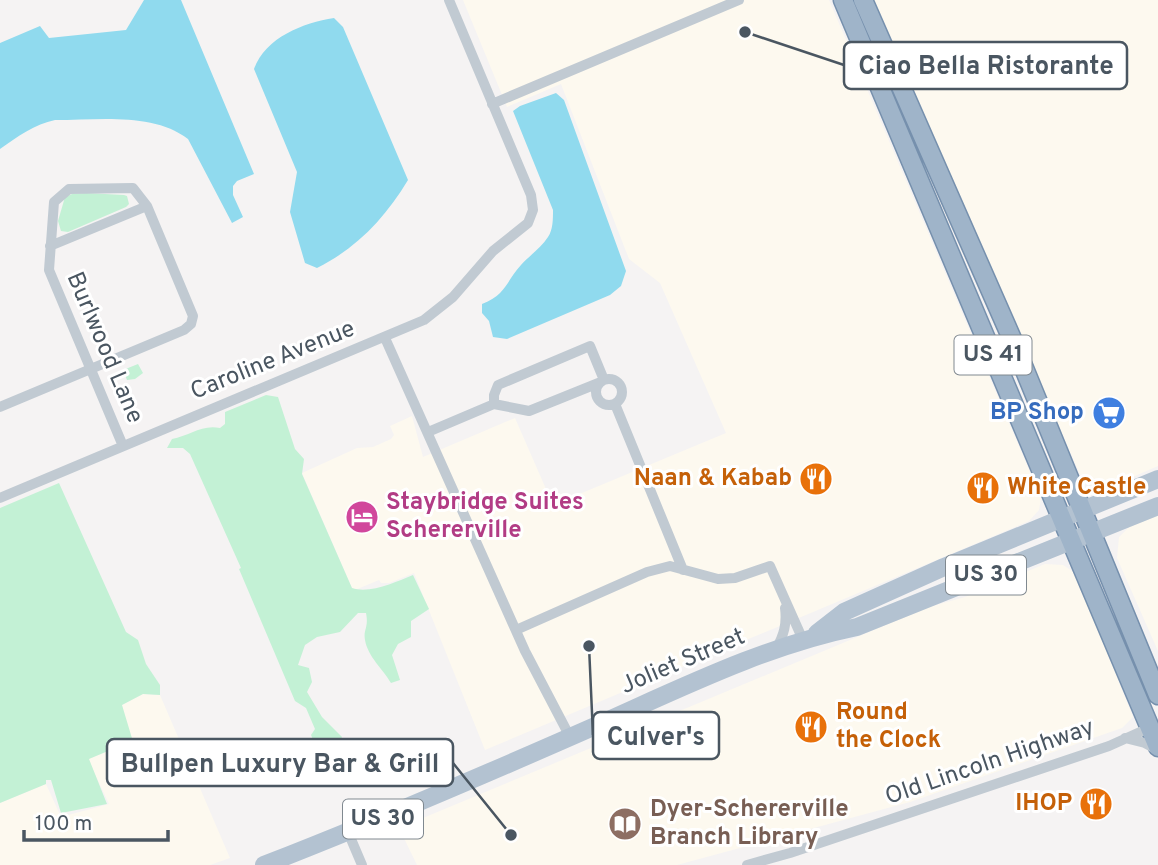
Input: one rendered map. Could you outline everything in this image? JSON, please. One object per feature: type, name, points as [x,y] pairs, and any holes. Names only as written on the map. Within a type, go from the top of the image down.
[{"type":"highway","name":"US 41","points":[[843,0],[1071,541],[1154,727],[1158,749]]},
{"type":"highway","name":"US 41","points":[[863,0],[1012,339],[1158,695]]},
{"type":"main road","name":"US 30","points":[[807,638],[844,612],[1158,479]]},
{"type":"main road","name":"US 30","points":[[807,638],[857,627],[1158,506]]},
{"type":"main road","name":"Joliet Street","points":[[264,865],[348,832],[716,673],[807,638]]},
{"type":"street","points":[[449,0],[492,104],[739,0]]},
{"type":"street","name":"Caroline Avenue","points":[[0,498],[385,338],[424,320],[453,297],[493,251],[531,218],[534,210],[531,195],[492,104]]},
{"type":"street","name":"Burlwood Lane","points":[[123,446],[49,270],[54,202],[69,189],[133,188],[147,206]]},
{"type":"street","points":[[0,407],[184,330],[191,324],[193,316],[147,206],[50,246]]},
{"type":"street","points":[[385,338],[516,630],[570,737]]},
{"type":"street","points":[[494,404],[498,385],[590,346],[603,381]]},
{"type":"street","points":[[428,432],[494,404],[529,411],[603,381],[612,380],[621,387],[622,395],[614,404],[606,405],[599,400],[596,392],[603,381]]},
{"type":"street","points":[[614,404],[682,570]]},
{"type":"street","points":[[516,630],[647,572],[670,566],[718,579],[735,578],[770,566],[784,598],[807,638]]},
{"type":"street","points":[[776,650],[787,622],[784,598]]},
{"type":"street","name":"Old Lincoln Highway","points":[[747,865],[790,853],[1154,727]]},
{"type":"street","name":"Old Lincoln Highway","points":[[1125,738],[1158,749]]},
{"type":"street","points":[[348,832],[362,865]]},
{"type":"street","points":[[790,853],[794,865]]},
{"type":"shaded area","points":[[463,0],[829,0],[1041,498],[1039,510],[1029,521],[485,750],[414,573],[389,583],[381,583],[379,580],[355,590],[352,588],[302,473],[357,448],[373,447],[391,439],[394,435],[390,426],[412,416],[423,457],[515,418],[553,505],[726,433],[660,283],[629,259],[561,84],[507,107]]},
{"type":"shaded area","points":[[867,0],[1158,0],[1158,466],[1107,488],[1090,485],[1082,479],[925,121]]},
{"type":"shaded area","points":[[1158,515],[1158,651],[1117,558],[1119,537],[1130,526]]},
{"type":"shaded area","points":[[1045,564],[1063,565],[1075,573],[1133,717],[1122,728],[910,802],[677,865],[417,865],[399,828],[929,607],[965,597]]},
{"type":"shaded area","points":[[143,694],[160,695],[230,858],[210,865],[0,865],[0,803],[46,784],[61,817],[109,804],[88,759],[116,748],[128,753],[122,705]]},
{"type":"green space","points":[[86,193],[124,195],[127,196],[129,204],[68,232],[61,231],[58,221],[65,197]]},
{"type":"green space","points":[[138,364],[143,373],[135,379],[127,380],[123,370]]},
{"type":"green space","points":[[266,395],[278,397],[295,449],[304,459],[302,474],[352,588],[375,588],[413,575],[429,609],[411,621],[411,637],[398,644],[392,655],[400,680],[391,683],[367,646],[366,613],[358,613],[340,632],[317,637],[305,645],[298,665],[309,668],[312,682],[307,692],[322,717],[342,737],[328,759],[321,758],[311,735],[315,729],[306,708],[295,701],[239,569],[241,568],[190,454],[183,448],[167,448],[172,439],[201,429],[220,428],[225,424],[225,412]]},
{"type":"green space","points":[[59,483],[126,632],[138,640],[146,664],[160,685],[160,695],[143,694],[122,705],[137,755],[115,748],[89,759],[107,804],[61,813],[51,780],[0,803],[0,508]]},
{"type":"water","points":[[144,0],[181,0],[254,174],[237,181],[233,186],[233,195],[243,217],[232,223],[188,139],[159,125],[125,119],[55,120],[33,128],[0,149],[0,43],[40,26],[49,38],[126,30]]},
{"type":"water","points":[[334,18],[343,27],[408,180],[390,207],[369,231],[345,251],[317,268],[305,263],[290,212],[297,172],[254,69],[267,48],[276,40],[298,28]]},
{"type":"water","points":[[556,93],[564,100],[626,271],[621,286],[610,295],[507,339],[493,337],[489,321],[482,313],[482,304],[497,296],[521,265],[545,241],[553,221],[553,210],[513,111]]},
{"type":"place","name":"Ciao Bella Ristorante","points":[[745,32]]},
{"type":"place","name":"BP Shop","points":[[1109,413]]},
{"type":"place","name":"Naan & Kabab","points":[[816,479]]},
{"type":"place","name":"White Castle","points":[[983,488]]},
{"type":"place","name":"Staybridge Suites Schererville","points":[[362,517]]},
{"type":"place","name":"Culver's","points":[[589,646]]},
{"type":"place","name":"Round the Clock","points":[[811,727]]},
{"type":"place","name":"IHOP","points":[[1096,804]]},
{"type":"place","name":"Dyer-Schererville Branch Library","points":[[625,824]]},
{"type":"place","name":"Bullpen Luxury Bar & Grill","points":[[511,835]]}]
